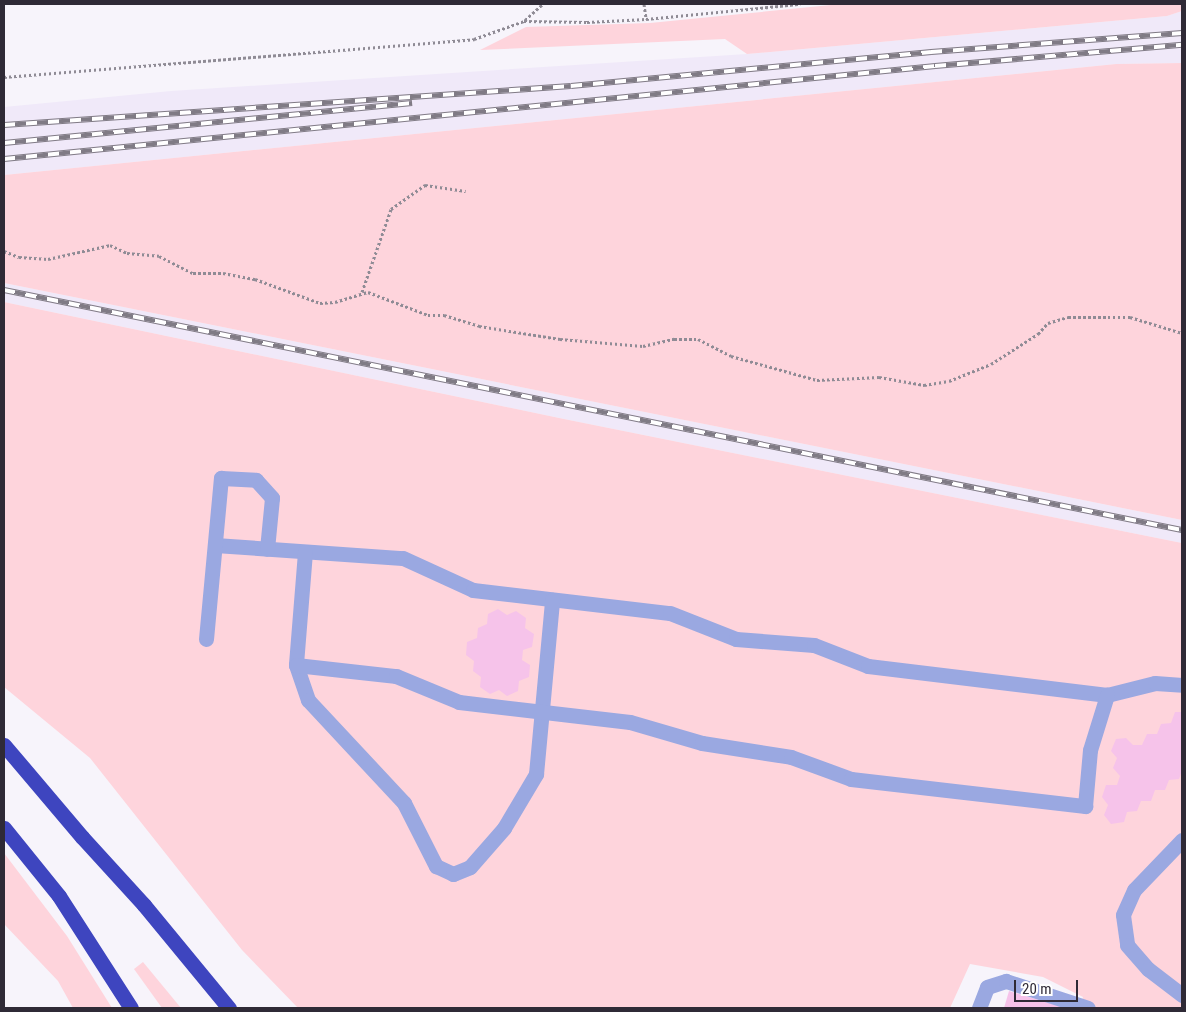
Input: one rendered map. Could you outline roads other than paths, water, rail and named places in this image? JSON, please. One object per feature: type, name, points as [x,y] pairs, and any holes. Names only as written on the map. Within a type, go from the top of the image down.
[{"type":"highway","points":[[4,745],[82,837],[144,905],[229,1008]]},
{"type":"highway","points":[[4,828],[59,896],[131,1008]]},
{"type":"lane","points":[[206,639],[221,478],[256,480],[272,498],[267,549]]},
{"type":"lane","points":[[215,545],[402,558],[473,590],[670,613],[736,639],[814,645],[868,666],[1107,695],[1155,683],[1182,685]]},
{"type":"lane","points":[[305,552],[296,665],[308,700],[404,802],[436,866],[453,874],[470,867],[504,828],[536,774],[552,600]]},
{"type":"lane","points":[[296,665],[396,676],[458,702],[630,722],[702,743],[791,757],[851,779],[1085,806],[1090,750],[1107,695]]},
{"type":"lane","points":[[1182,840],[1134,890],[1123,915],[1128,944],[1148,970],[1182,995]]},
{"type":"lane","points":[[980,1008],[987,987],[1006,981],[1088,1008]]},
{"type":"railway","points":[[4,125],[571,86],[931,52],[1182,33]]},
{"type":"railway","points":[[4,159],[935,66],[1182,45]]},
{"type":"railway","points":[[4,143],[412,103]]},
{"type":"railway","points":[[4,290],[1182,530]]}]
